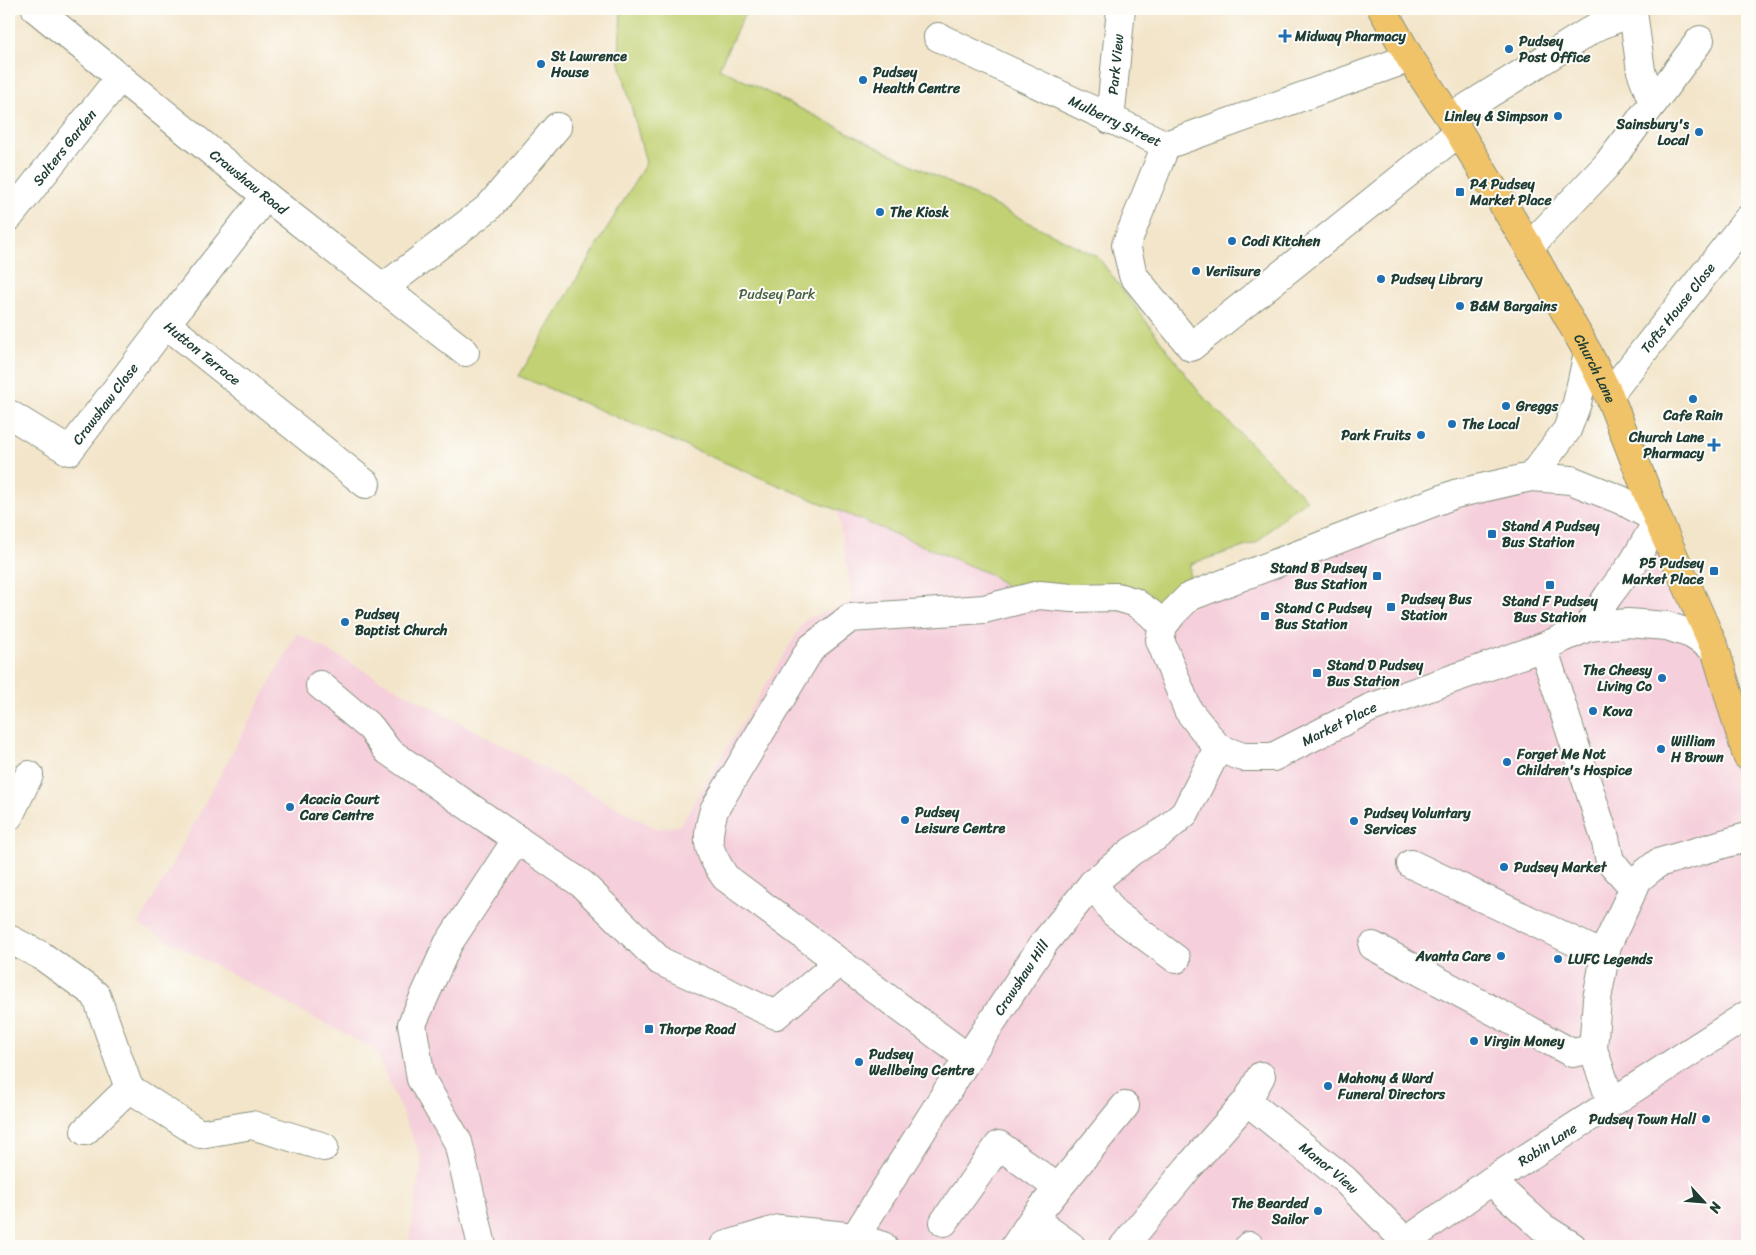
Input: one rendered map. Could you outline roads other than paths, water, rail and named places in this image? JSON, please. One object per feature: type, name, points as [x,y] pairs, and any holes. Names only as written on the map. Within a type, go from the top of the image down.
[{"type":"main road","name":"Church Lane","points":[[1382,9],[1410,58],[1454,125],[1529,247],[1609,395],[1658,520],[1715,649],[1742,716],[1747,756]]},
{"type":"street","name":"Crawshaw Road","points":[[36,9],[266,196],[465,352]]},
{"type":"street","name":"Park View","points":[[1110,120],[1121,9]]},
{"type":"street","points":[[1166,145],[1126,245],[1133,275],[1191,347],[1364,208],[1454,125],[1598,26],[1634,12],[1641,71],[1653,103]]},
{"type":"street","name":"Mulberry Street","points":[[938,37],[1166,145],[1410,58]]},
{"type":"street","points":[[1529,247],[1606,166],[1700,40]]},
{"type":"street","name":"Salters Garden","points":[[9,217],[120,77]]},
{"type":"street","points":[[384,288],[488,208],[558,127]]},
{"type":"street","name":"Hutton Terrace","points":[[266,196],[166,324],[366,484]]},
{"type":"street","name":"Tofts House Close","points":[[1609,395],[1747,220]]},
{"type":"street","name":"Crawshaw Close","points":[[9,414],[69,451],[166,324]]},
{"type":"street","points":[[1531,477],[1566,430],[1577,403],[1588,353]]},
{"type":"street","points":[[1218,748],[1188,710],[1160,640],[1163,626],[1173,612],[1189,596],[1455,494],[1531,477],[1571,480],[1621,500],[1658,520],[1632,563],[1588,627]]},
{"type":"street","points":[[968,1058],[725,877],[709,847],[709,830],[714,810],[811,648],[850,618],[984,608],[1039,595],[1072,598],[1117,597],[1134,602],[1150,613],[1163,626]]},
{"type":"street","name":"Market Place","points":[[1218,748],[1243,757],[1273,757],[1370,708],[1543,647],[1588,627],[1628,623],[1667,626],[1691,634],[1715,649]]},
{"type":"street","points":[[1543,647],[1605,838],[1610,860],[1634,888]]},
{"type":"street","points":[[320,686],[371,728],[388,752],[582,884],[660,961],[776,1015],[839,962]]},
{"type":"street","name":"Crawshaw Hill","points":[[855,1236],[968,1058],[1044,943],[1093,883],[1132,851],[1162,833],[1185,813],[1218,748]]},
{"type":"street","points":[[9,816],[29,775]]},
{"type":"street","points":[[1611,1102],[1593,1049],[1596,999],[1607,945],[1638,878],[1658,862],[1747,837]]},
{"type":"street","points":[[482,1246],[458,1142],[421,1079],[412,1024],[448,944],[517,838]]},
{"type":"street","points":[[1411,864],[1605,956]]},
{"type":"street","points":[[1093,883],[1114,913],[1176,959]]},
{"type":"street","points":[[9,939],[42,956],[96,995],[129,1088],[200,1134],[252,1125],[324,1147]]},
{"type":"street","points":[[1373,946],[1572,1053],[1593,1049]]},
{"type":"street","name":"Robin Lane","points":[[1403,1244],[1491,1181],[1747,1015]]},
{"type":"street","points":[[1124,1246],[1188,1168],[1247,1101],[1261,1076]]},
{"type":"street","points":[[86,1131],[129,1088]]},
{"type":"street","name":"Manor View","points":[[1247,1101],[1345,1180],[1403,1244]]},
{"type":"street","points":[[1015,1246],[1033,1219],[1125,1106]]},
{"type":"street","points":[[944,1222],[1000,1144],[1058,1188]]},
{"type":"street","points":[[1491,1181],[1542,1227],[1572,1246]]},
{"type":"street","points":[[1033,1219],[1071,1246]]},
{"type":"street","points":[[724,1246],[779,1229],[855,1236],[883,1246]]},
{"type":"place","name":"Midway Pharmacy","points":[[1285,36]]},
{"type":"place","name":"Pudsey Post Office","points":[[1509,49]]},
{"type":"place","name":"St Lawrence House","points":[[541,64]]},
{"type":"place","name":"Pudsey Health Centre","points":[[863,80]]},
{"type":"place","name":"Linley & Simpson","points":[[1558,116]]},
{"type":"place","name":"Sainsbury's Local","points":[[1699,132]]},
{"type":"place","name":"P4 Pudsey Market Place","points":[[1460,192]]},
{"type":"place","name":"The Kiosk","points":[[880,212]]},
{"type":"place","name":"Codi Kitchen","points":[[1232,241]]},
{"type":"place","name":"Veriisure","points":[[1196,271]]},
{"type":"place","name":"Pudsey Library","points":[[1381,279]]},
{"type":"place","name":"B&M Bargains","points":[[1460,306]]},
{"type":"place","name":"Cafe Rain","points":[[1693,399]]},
{"type":"place","name":"Greggs","points":[[1506,406]]},
{"type":"place","name":"The Local","points":[[1452,424]]},
{"type":"place","name":"Park Fruits","points":[[1421,435]]},
{"type":"place","name":"Church Lane Pharmacy","points":[[1714,445]]},
{"type":"place","name":"Stand A Pudsey Bus Station","points":[[1492,534]]},
{"type":"place","name":"P5 Pudsey Market Place","points":[[1714,571]]},
{"type":"place","name":"Stand B Pudsey Bus Station","points":[[1377,576]]},
{"type":"place","name":"Stand F Pudsey Bus Station","points":[[1550,585]]},
{"type":"place","name":"Pudsey Bus Station","points":[[1391,607]]},
{"type":"place","name":"Stand C Pudsey Bus Station","points":[[1265,616]]},
{"type":"place","name":"Pudsey Baptist Church","points":[[345,622]]},
{"type":"place","name":"Stand D Pudsey Bus Station","points":[[1317,673]]},
{"type":"place","name":"The Cheesy Living Co","points":[[1662,678]]},
{"type":"place","name":"Kova","points":[[1593,711]]},
{"type":"place","name":"William H Brown","points":[[1661,749]]},
{"type":"place","name":"Forget Me Not Children's Hospice","points":[[1507,762]]},
{"type":"place","name":"Acacia Court Care Centre","points":[[290,807]]},
{"type":"place","name":"Pudsey Leisure Centre","points":[[905,820]]},
{"type":"place","name":"Pudsey Voluntary Services","points":[[1354,821]]},
{"type":"place","name":"Pudsey Market","points":[[1504,867]]},
{"type":"place","name":"Avanta Care","points":[[1501,956]]},
{"type":"place","name":"LUFC Legends","points":[[1558,959]]},
{"type":"place","name":"Thorpe Road","points":[[649,1029]]},
{"type":"place","name":"Virgin Money","points":[[1474,1041]]},
{"type":"place","name":"Pudsey Wellbeing Centre","points":[[859,1062]]},
{"type":"place","name":"Mahony & Ward Funeral Directors","points":[[1328,1086]]},
{"type":"place","name":"Pudsey Town Hall","points":[[1706,1119]]},
{"type":"place","name":"The Bearded Sailor","points":[[1318,1211]]},
{"type":"park label","name":"Pudsey Park","points":[[777,294]]}]
